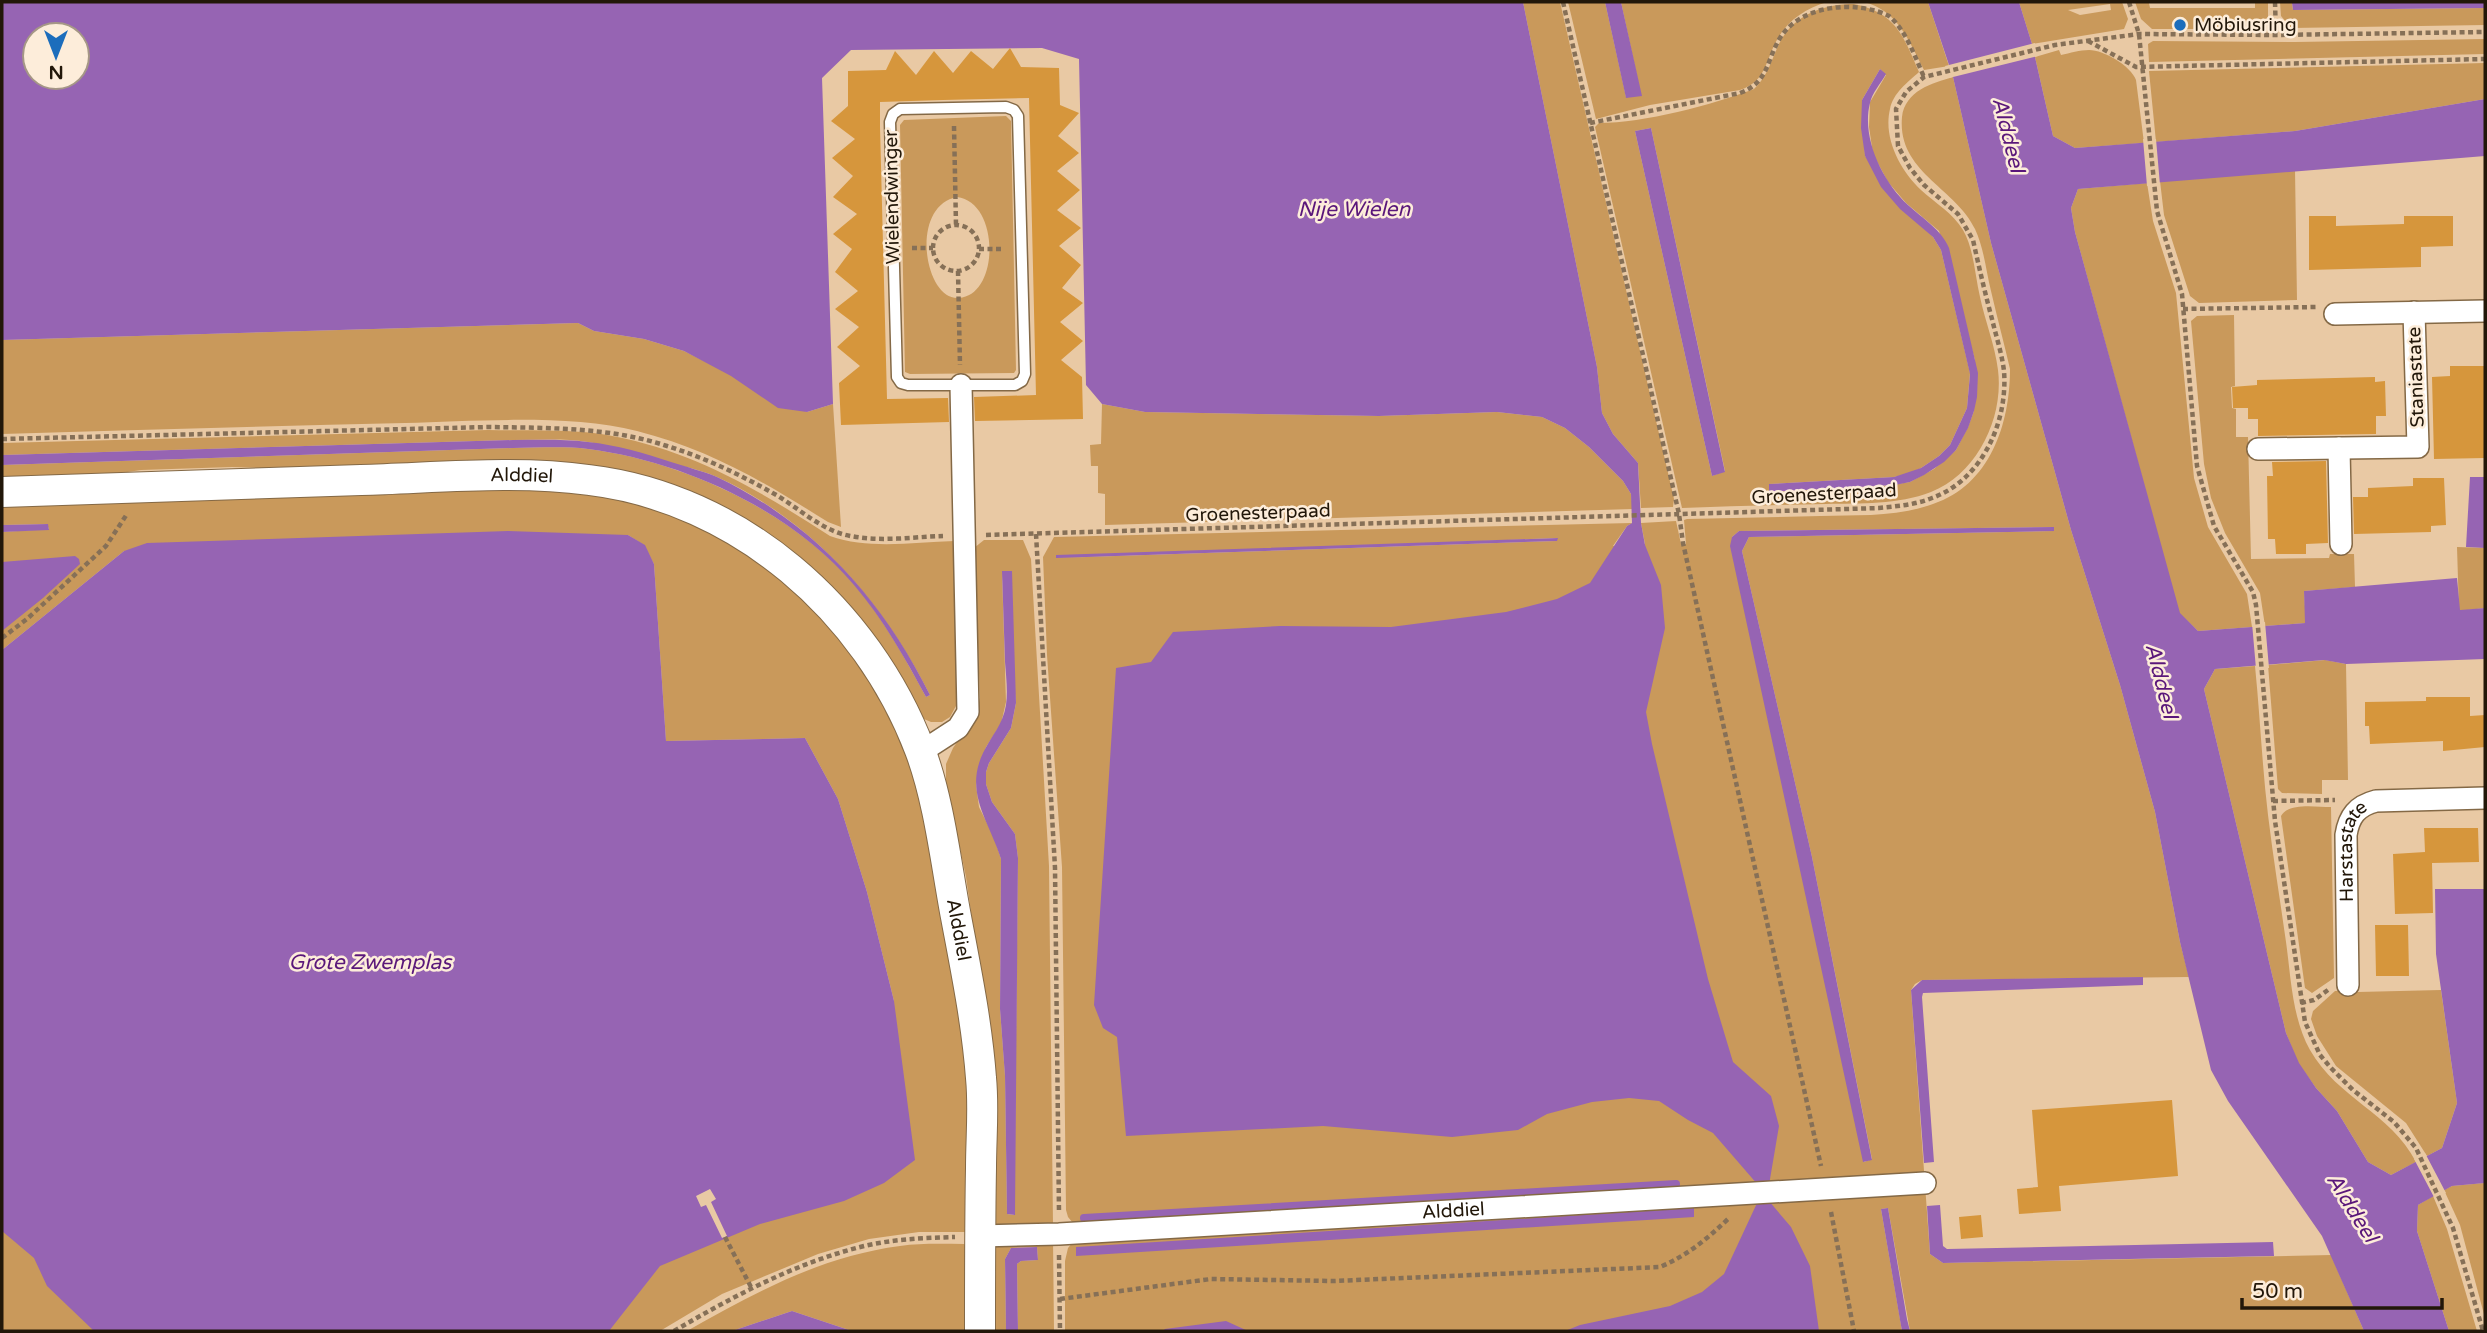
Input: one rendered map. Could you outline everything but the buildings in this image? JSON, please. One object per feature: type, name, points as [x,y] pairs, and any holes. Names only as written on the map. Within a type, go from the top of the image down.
[{"type":"street","name":"Staniastate","points":[[2335,314],[2485,311]]},
{"type":"street","name":"Staniastate","points":[[2258,449],[2418,447],[2414,312]]},
{"type":"street","points":[[921,752],[958,728],[968,712],[961,385]]},
{"type":"street","points":[[2339,448],[2341,544]]},
{"type":"street","name":"Alddiel","points":[[2,492],[535,476],[590,480],[645,491],[701,511],[755,540],[818,593],[856,635],[887,682],[921,752],[938,820],[969,988],[982,1080],[980,1331]]},
{"type":"street","name":"Harstastate","points":[[2348,985],[2346,835],[2348,823],[2354,813],[2363,804],[2375,800],[2485,798]]},
{"type":"street","name":"Alddiel","points":[[980,1236],[1059,1234],[1925,1183]]},
{"type":"lane","name":"Wielendwinger","points":[[1006,107],[1014,110],[1018,116],[1022,249],[1025,373],[1022,381],[1015,385],[908,386],[901,383],[897,377],[891,164],[890,122],[894,114],[900,109],[1006,107]]},
{"type":"path","points":[[1563,2],[1679,514],[1683,543],[1827,1190],[1854,1331]]},
{"type":"path","points":[[1590,123],[1740,93],[1753,88],[1761,80],[1780,38],[1792,23],[1816,7],[1828,3],[1854,2],[1878,8],[1890,16],[1912,51],[1924,77],[2055,45],[2139,34],[2485,32]]},
{"type":"path","points":[[2129,2],[2139,34],[2157,211],[2178,277],[2183,309],[2197,466],[2214,526],[2253,592],[2258,615],[2273,802],[2301,1003],[2311,1039],[2320,1055],[2342,1080],[2394,1122],[2416,1148],[2453,1228],[2483,1331]]},
{"type":"path","points":[[2275,2],[2276,35]]},
{"type":"path","points":[[2087,41],[2128,64],[2142,67],[2485,59]]},
{"type":"path","name":"Groenesterpaad","points":[[1059,1234],[1055,868],[1036,534],[1879,508],[1932,498],[1970,474],[1986,450],[2003,401],[2004,370],[1973,240],[1958,214],[1924,185],[1910,168],[1898,146],[1895,109],[1906,92],[1924,77]]},
{"type":"path","points":[[954,108],[956,225]]},
{"type":"path","points":[[956,225],[976,236],[979,249],[977,259],[972,265],[958,271],[944,268],[935,257],[933,249],[937,235],[956,225]]},
{"type":"path","points":[[979,249],[1022,249]]},
{"type":"path","points":[[958,271],[961,385]]},
{"type":"path","points":[[2183,309],[2319,307],[2335,314]]},
{"type":"path","points":[[2,638],[27,619],[106,546],[145,487]]},
{"type":"path","points":[[2273,802],[2341,800],[2354,813]]},
{"type":"path","points":[[1060,1299],[1212,1279],[1334,1281],[1660,1266],[1682,1257],[1705,1241],[1757,1193]]},
{"type":"path","points":[[1059,1234],[1060,1331]]},
{"type":"path","points":[[674,1331],[751,1287],[865,1246],[916,1238],[980,1236]]},
{"type":"path","points":[[725,1237],[751,1287]]},
{"type":"shaded area","points":[[1523,2],[1560,2],[1674,499],[1673,507],[1641,508],[1638,463],[1613,434],[1602,413],[1597,367]]},
{"type":"shaded area","points":[[1568,2],[1605,2],[1626,97],[1641,95],[1621,2],[1827,2],[1812,7],[1787,25],[1764,69],[1749,86],[1740,90],[1650,105],[1596,119]]},
{"type":"shaded area","points":[[1863,2],[1928,2],[1949,66],[1924,70],[1901,28],[1893,19],[1885,11]]},
{"type":"shaded area","points":[[2019,2],[2122,2],[2128,19],[2124,29],[2032,44]],"holes":[[[2110,4],[2111,10],[2080,15],[2068,10]]]},
{"type":"shaded area","points":[[2135,2],[2231,2],[2149,3],[2150,8],[2255,8],[2255,2],[2268,2],[2268,17],[2259,29],[2152,29],[2141,19]]},
{"type":"shaded area","points":[[2280,2],[2475,2],[2292,4],[2293,10],[2485,8],[2485,25],[2291,28],[2281,16]]},
{"type":"shaded area","points":[[1854,4],[1880,13],[1889,20],[1908,47],[1919,72],[1902,88],[1892,103],[1888,120],[1891,142],[1906,173],[1921,190],[1954,218],[1970,246],[1998,370],[1997,407],[1992,425],[1974,458],[1962,472],[1947,484],[1918,496],[1865,503],[1682,508],[1595,127],[1599,123],[1636,120],[1678,112],[1754,89],[1766,73],[1786,32],[1794,24],[1811,12]],"holes":[[[1880,69],[1886,75],[1870,102],[1869,127],[1873,154],[1888,182],[1906,203],[1939,231],[1975,360],[1974,411],[1956,450],[1934,469],[1910,482],[1878,487],[1770,492],[1769,484],[1909,474],[1939,456],[1950,445],[1967,408],[1970,373],[1941,250],[1865,156],[1862,100]],[[1651,128],[1725,471],[1712,476],[1635,131]]]},
{"type":"shaded area","points":[[2485,39],[2485,54],[2149,62],[2148,44],[2153,41]]},
{"type":"shaded area","points":[[2059,50],[2061,55],[2095,51],[2129,69],[2136,80],[2144,143],[2075,148],[2053,136],[2035,57]]},
{"type":"shaded area","points":[[2485,63],[2485,99],[2295,131],[2156,142],[2149,71]]},
{"type":"shaded area","points":[[1953,77],[1991,243],[2071,530],[2120,685],[2155,812],[2189,977],[1922,980],[1915,984],[1911,990],[1930,1254],[1943,1263],[2331,1255],[2364,1331],[1910,1331],[1888,1208],[1881,1209],[1902,1331],[1065,1331],[1065,1261],[1068,1248],[1074,1241],[1073,1223],[1066,1210],[1062,867],[1043,557],[1054,537],[1632,523],[1613,546],[1645,544],[1641,523],[1676,521],[1681,544],[1686,544],[1684,520],[1687,519],[1892,513],[1920,508],[1953,495],[1969,483],[1993,450],[2006,411],[2010,369],[1983,252],[1975,229],[1955,202],[1918,166],[1903,136],[1902,117],[1908,101],[1928,85]],"holes":[[[2054,527],[2053,531],[1749,537],[1742,551],[1812,857],[1872,1159],[1864,1162],[1732,537],[1739,531]],[[1557,538],[1557,541],[1057,558]]]},
{"type":"shaded area","points":[[1006,116],[1011,121],[1014,373],[905,372],[900,125],[904,120]],"holes":[[[957,197],[971,203],[981,214],[987,230],[988,266],[982,282],[972,293],[959,298],[947,295],[937,285],[930,270],[927,234],[932,217],[942,204]]]},
{"type":"shaded area","points":[[2295,170],[2297,300],[2199,303],[2190,296],[2164,215],[2160,181]]},
{"type":"shaded area","points":[[2147,183],[2153,221],[2176,293],[2194,478],[2208,527],[2247,594],[2252,627],[2198,631],[2179,613],[2075,232],[2071,208],[2078,189]]},
{"type":"shaded area","points":[[2234,315],[2235,386],[2231,387],[2232,408],[2236,409],[2236,437],[2248,437],[2251,559],[2329,558],[2330,554],[2354,554],[2355,587],[2304,591],[2306,623],[2265,626],[2260,593],[2225,533],[2211,498],[2204,464],[2191,321],[2197,316]]},
{"type":"shaded area","points":[[578,323],[594,331],[644,339],[684,351],[807,412],[833,404],[841,527],[736,469],[689,448],[637,431],[582,422],[492,420],[2,434],[2,340]]},
{"type":"shaded area","points":[[1102,404],[1145,412],[1379,416],[1497,412],[1542,417],[1565,428],[1589,447],[1623,481],[1631,494],[1633,509],[1105,525],[1105,494],[1098,493],[1098,466],[1091,466],[1090,445],[1101,444]]},
{"type":"shaded area","points":[[488,430],[587,432],[633,440],[664,449],[749,487],[830,536],[845,540],[892,544],[955,541],[958,693],[957,704],[950,717],[942,722],[924,719],[918,714],[882,657],[654,482],[232,467],[141,470],[88,478],[2,482],[2,465],[550,447],[624,455],[661,465],[733,494],[767,512],[799,534],[828,558],[865,597],[902,653],[926,697],[930,695],[890,628],[867,597],[814,541],[784,517],[752,495],[717,477],[595,443],[541,440],[2,455],[2,443]]},
{"type":"shaded area","points":[[583,487],[647,500],[725,534],[780,573],[837,628],[895,720],[916,785],[958,989],[968,1081],[969,1232],[919,1232],[869,1239],[818,1254],[722,1294],[660,1331],[573,1331],[637,1283],[894,1001],[867,892],[838,799],[805,738],[666,741],[654,564],[644,545],[628,535],[124,551],[2,650],[2,532],[49,529],[47,524],[2,525],[2,504]]},
{"type":"shaded area","points":[[984,540],[1023,540],[1031,559],[1049,866],[1053,1225],[997,1228],[994,1224],[995,1081],[966,877],[946,782],[946,764],[953,748],[976,715],[980,698],[974,548]],"holes":[[[1002,572],[1016,703],[1011,728],[986,772],[986,784],[992,802],[1015,834],[1018,858],[1014,1215],[1007,1214],[1005,1076],[1000,1009],[1001,859],[994,837],[979,807],[976,785],[986,747],[1001,724],[1006,702]]]},
{"type":"shaded area","points":[[2457,547],[2485,548],[2485,608],[2459,611]]},
{"type":"shaded area","points":[[2325,660],[2346,664],[2348,780],[2322,780],[2322,794],[2282,793],[2278,789],[2268,665]]},
{"type":"shaded area","points":[[2255,666],[2268,815],[2299,1025],[2310,1050],[2322,1067],[2392,1130],[2416,1162],[2391,1175],[2368,1162],[2337,1111],[2298,1063],[2286,1033],[2204,689],[2215,669]]},
{"type":"shaded area","points":[[2296,807],[2331,807],[2334,978],[2312,993],[2305,988],[2281,816]]},
{"type":"shaded area","points":[[2441,990],[2457,1103],[2442,1148],[2427,1156],[2406,1123],[2336,1066],[2317,1036],[2311,1019],[2313,1011],[2335,991]]},
{"type":"shaded area","points":[[2484,1183],[2485,1318],[2460,1225],[2444,1190],[2452,1186]]},
{"type":"shaded area","points":[[2433,1196],[2447,1229],[2477,1331],[2449,1331],[2417,1231],[2418,1205]]},
{"type":"shaded area","points":[[2,1214],[217,1331],[2,1331]]},
{"type":"shaded area","points":[[1053,1239],[1054,1331],[1018,1331],[1017,1264],[1021,1261],[1038,1260],[1037,1247],[1011,1248],[1005,1259],[1006,1331],[991,1331],[993,1249],[1002,1241]]},
{"type":"shaded area","points":[[964,1244],[969,1248],[970,1331],[852,1331],[792,1311],[732,1331],[687,1331],[763,1290],[843,1258],[908,1245]]},
{"type":"water","name":"Nije Wielen","points":[[2,2],[1523,2],[1597,367],[1602,413],[1613,434],[1638,463],[1641,523],[1645,545],[1661,585],[1665,628],[1646,712],[1652,744],[1708,979],[1733,1062],[1771,1096],[1779,1126],[1769,1185],[1769,1201],[1791,1227],[1810,1266],[1819,1331],[1565,1331],[1580,1325],[1670,1306],[1702,1292],[1724,1274],[1758,1201],[1758,1185],[1713,1133],[1659,1101],[1629,1098],[1592,1102],[1547,1114],[1518,1130],[1452,1137],[1323,1126],[1126,1136],[1117,1037],[1103,1028],[1094,1005],[1116,668],[1151,662],[1173,632],[1280,626],[1391,627],[1506,612],[1557,599],[1590,583],[1627,526],[1632,523],[1631,494],[1623,481],[1589,447],[1565,428],[1542,417],[1497,412],[1379,416],[1145,412],[1102,404],[1086,385],[1079,59],[1042,48],[851,50],[822,78],[833,404],[807,412],[778,408],[731,376],[684,351],[644,339],[594,331],[578,323],[2,340]]},
{"type":"water","points":[[1605,2],[1621,2],[1642,96],[1626,98]]},
{"type":"water","name":"Alddeel","points":[[1928,2],[2019,2],[2032,44],[2053,136],[2075,148],[2295,131],[2485,99],[2485,156],[2078,189],[2071,208],[2075,232],[2180,613],[2198,631],[2305,623],[2304,591],[2457,578],[2460,610],[2485,608],[2485,659],[2346,664],[2324,660],[2215,669],[2204,689],[2286,1033],[2299,1063],[2316,1088],[2337,1111],[2368,1162],[2391,1175],[2442,1148],[2457,1103],[2436,954],[2435,889],[2485,889],[2485,1183],[2452,1186],[2418,1205],[2417,1231],[2449,1331],[2364,1331],[2322,1236],[2228,1101],[2211,1070],[2180,942],[2155,812],[2120,685],[2071,530],[1991,243],[1953,77]]},
{"type":"water","points":[[2485,2],[2485,8],[2293,10],[2292,3]]},
{"type":"water","points":[[1880,69],[1886,74],[1871,99],[1868,116],[1871,145],[1890,184],[1908,205],[1936,230],[1949,248],[1978,373],[1974,411],[1956,450],[1944,462],[1910,482],[1769,492],[1769,484],[1894,477],[1921,468],[1950,445],[1967,408],[1970,374],[1941,250],[1933,237],[1900,209],[1881,187],[1865,156],[1861,128],[1862,100]]},
{"type":"water","points":[[1651,128],[1725,472],[1712,476],[1635,131]]},
{"type":"water","points":[[570,440],[620,447],[712,475],[752,496],[815,541],[842,568],[890,627],[930,695],[926,697],[893,639],[865,598],[829,558],[800,534],[768,513],[698,478],[624,455],[550,447],[2,465],[2,455]]},
{"type":"water","points":[[2470,477],[2485,477],[2485,548],[2466,547]]},
{"type":"water","points":[[48,524],[49,530],[2,532],[2,525]]},
{"type":"water","points":[[2054,527],[2054,531],[1749,537],[1742,551],[1812,857],[1872,1160],[1863,1162],[1730,546],[1732,537],[1739,531]]},
{"type":"water","name":"Grote Zwemplas","points":[[508,531],[628,535],[645,545],[654,564],[666,741],[805,738],[838,799],[867,892],[894,1001],[915,1160],[884,1183],[844,1201],[760,1224],[660,1266],[609,1331],[94,1331],[47,1286],[34,1258],[2,1231],[2,650],[124,551],[147,543]]},
{"type":"water","points":[[1558,538],[1557,541],[1056,558],[1056,555]]},
{"type":"water","points":[[75,556],[80,564],[2,631],[2,562]]},
{"type":"water","points":[[1002,571],[1012,571],[1016,703],[1011,728],[989,763],[986,784],[992,802],[1015,834],[1018,858],[1015,1215],[1007,1214],[1005,1076],[1000,1009],[1001,859],[980,807],[976,781],[983,753],[1000,724],[1006,705]]},
{"type":"water","points":[[2143,977],[2143,985],[1923,993],[1934,1162],[1924,1163],[1911,990],[1922,980]]},
{"type":"water","points":[[1940,1205],[1943,1246],[1947,1249],[2273,1242],[2274,1256],[1943,1263],[1930,1254],[1927,1206]]},
{"type":"water","points":[[1694,1208],[1694,1217],[1076,1256],[1076,1247]]},
{"type":"water","points":[[1888,1208],[1910,1331],[1902,1331],[1900,1320],[1881,1209]]},
{"type":"water","points":[[1037,1247],[1038,1260],[1021,1261],[1017,1264],[1018,1331],[1006,1331],[1005,1259],[1011,1248]]},
{"type":"water","points":[[792,1311],[852,1331],[732,1331]]},
{"type":"water","points":[[1226,1321],[1248,1331],[1163,1331],[1165,1329]]},
{"type":"pier","points":[[2035,43],[2038,56],[1949,78],[1945,66]]},
{"type":"pier","points":[[2143,139],[2156,139],[2160,185],[2147,186]]},
{"type":"pier","points":[[2265,622],[2269,668],[2256,669],[2252,623]]},
{"type":"pier","points":[[2425,1153],[2446,1193],[2435,1199],[2414,1159]]},
{"type":"pier","points":[[710,1189],[716,1199],[711,1202],[727,1236],[722,1238],[706,1205],[701,1207],[696,1196]]},
{"type":"waterway","points":[[1084,1218],[1676,1184]]},
{"type":"place","name":"Möbiusring","points":[[2180,25]]}]
